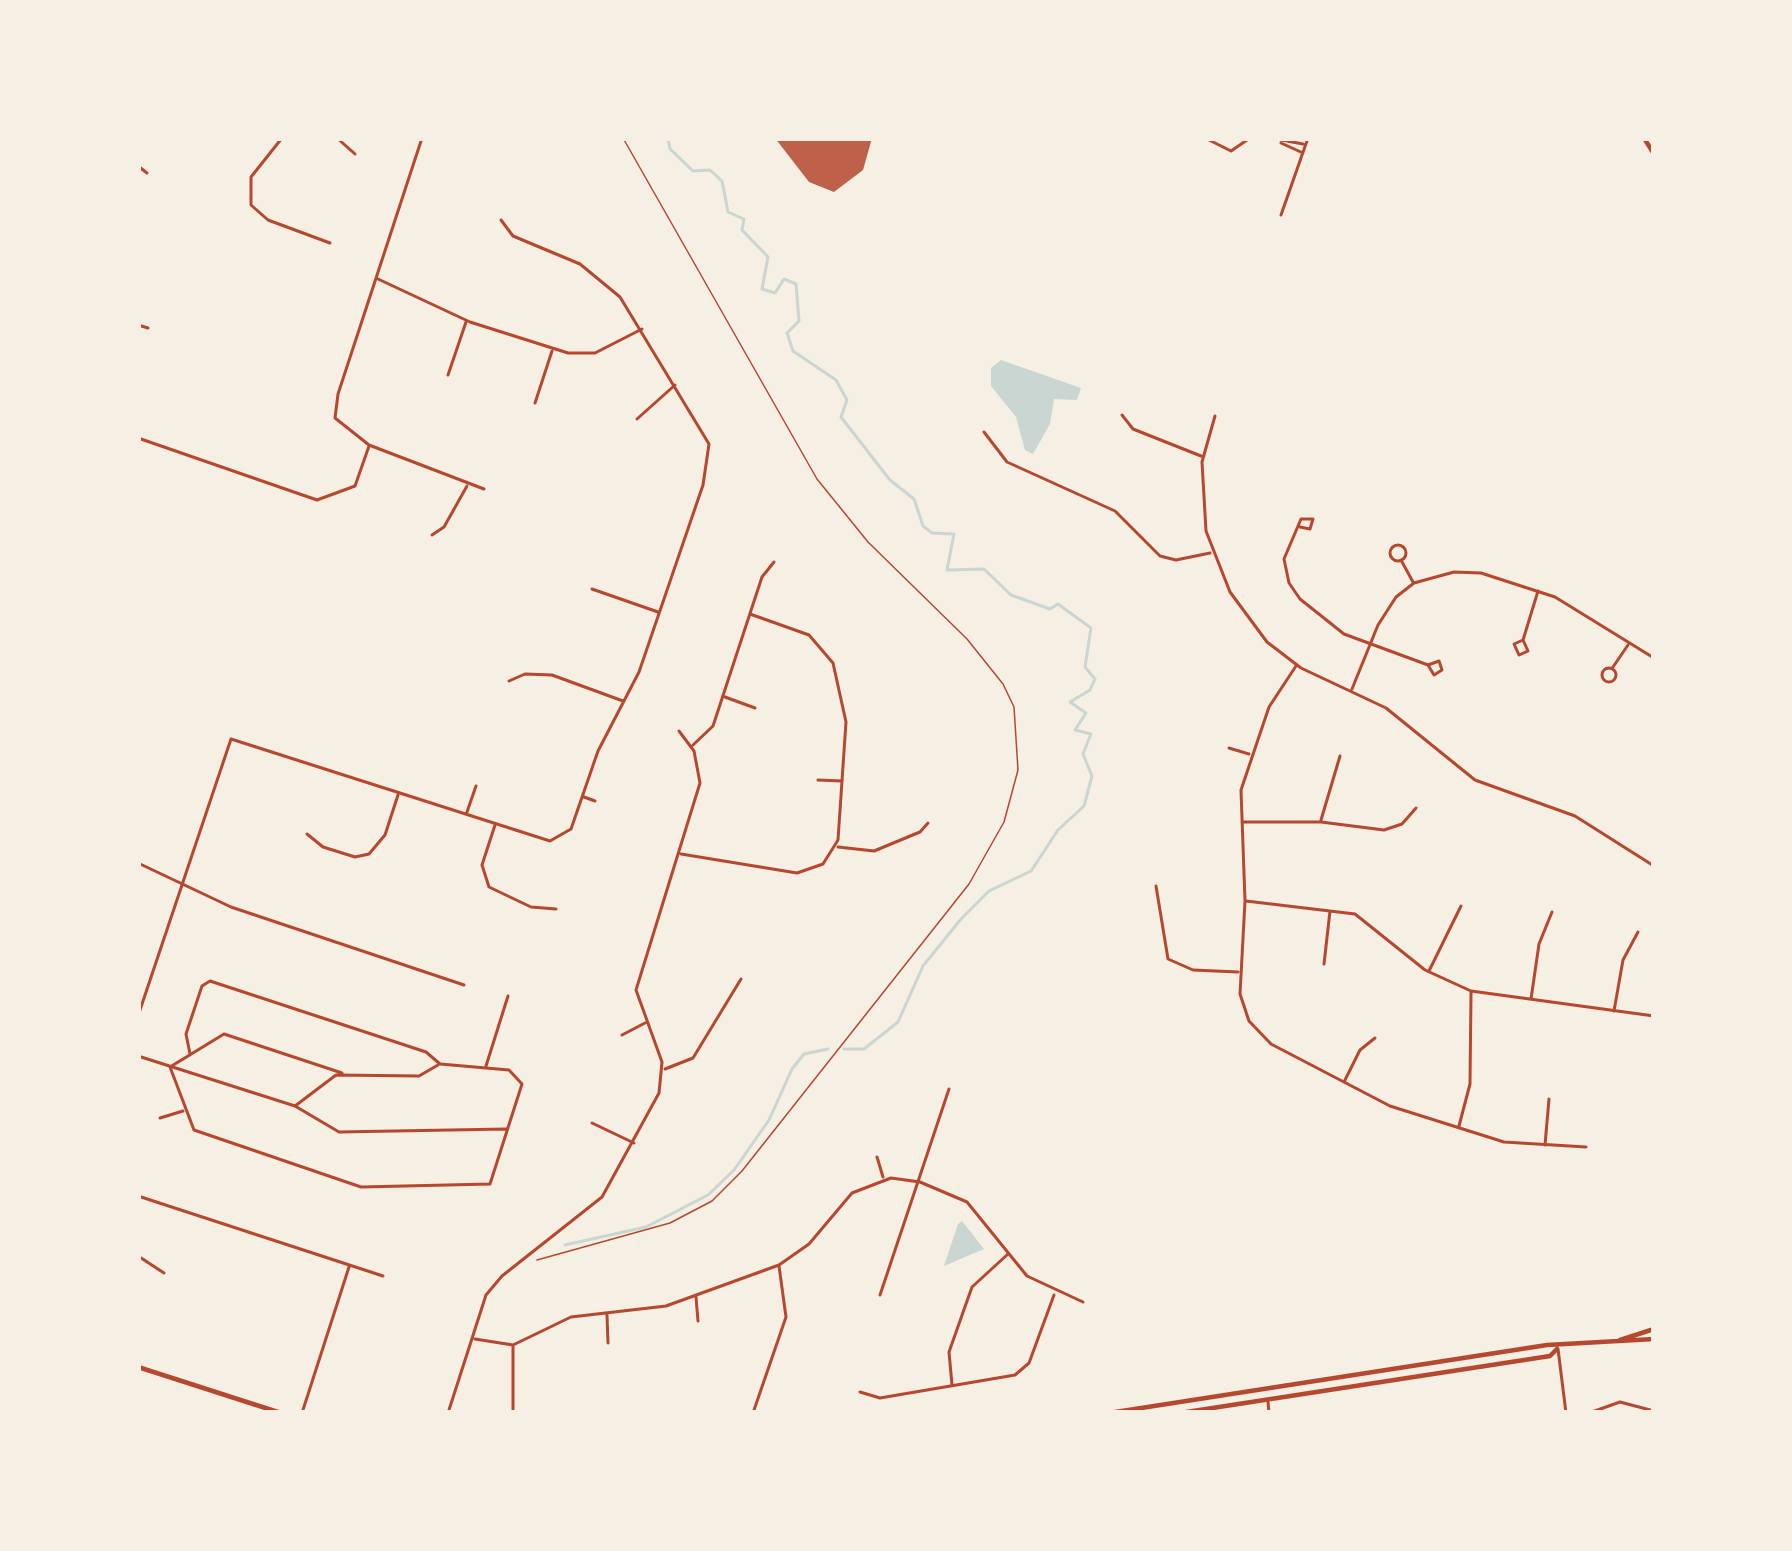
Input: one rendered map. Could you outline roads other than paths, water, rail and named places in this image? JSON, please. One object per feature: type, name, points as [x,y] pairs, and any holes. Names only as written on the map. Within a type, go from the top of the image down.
[{"type":"main road","points":[[1643,138],[1654,154]]},
{"type":"main road","points":[[1620,1340],[1654,1329]]},
{"type":"main road","points":[[1109,1413],[1547,1345],[1558,1348],[1654,1339]]},
{"type":"main road","points":[[1180,1413],[1550,1357],[1558,1348]]},
{"type":"main road","points":[[138,1367],[281,1413]]},
{"type":"main road","points":[[1188,1401],[1190,1412]]},
{"type":"street","points":[[282,138],[251,177],[249,202],[265,218],[330,243]]},
{"type":"street","points":[[337,138],[355,154]]},
{"type":"street","points":[[422,138],[338,394],[337,422],[369,445],[484,490]]},
{"type":"street","points":[[1205,138],[1231,151],[1250,138]]},
{"type":"street","points":[[1271,138],[1305,145]]},
{"type":"street","points":[[1281,214],[1308,138]]},
{"type":"street","points":[[1281,141],[1303,153]]},
{"type":"street","points":[[138,166],[147,172]]},
{"type":"street","points":[[138,1016],[231,739],[556,842],[569,833],[598,751],[625,702],[659,613],[709,454],[704,429],[677,384],[642,329],[596,275],[515,238],[501,220]]},
{"type":"street","points":[[376,278],[466,320],[552,349],[595,353],[642,329]]},
{"type":"street","points":[[448,375],[466,320]]},
{"type":"street","points":[[138,325],[148,328]]},
{"type":"street","points":[[535,403],[552,349]]},
{"type":"street","points":[[637,419],[677,384]]},
{"type":"street","points":[[1122,415],[1133,429],[1164,446],[1202,456]]},
{"type":"street","points":[[1215,416],[1202,456],[1204,518],[1212,553],[1245,617],[1296,666],[1402,719],[1475,779],[1575,816],[1654,866]]},
{"type":"street","points":[[984,432],[1007,462],[1110,508],[1160,556],[1176,560],[1212,553]]},
{"type":"street","points":[[138,438],[307,500],[330,499],[351,490],[364,471],[369,445]]},
{"type":"street","points":[[432,535],[444,527],[467,484]]},
{"type":"street","points":[[1300,527],[1285,553],[1293,591],[1329,626],[1428,665]]},
{"type":"street","points":[[1401,560],[1414,583]]},
{"type":"street","points":[[692,746],[710,732],[764,574],[774,562]]},
{"type":"street","points":[[1352,690],[1392,603],[1414,583],[1476,572],[1538,591],[1654,658]]},
{"type":"street","points":[[592,589],[659,613]]},
{"type":"street","points":[[1523,640],[1538,591]]},
{"type":"street","points":[[677,853],[797,873],[820,866],[836,846],[844,781],[845,711],[825,648],[801,631],[750,614]]},
{"type":"street","points":[[1612,669],[1629,642]]},
{"type":"street","points":[[1296,666],[1269,707],[1241,790],[1244,1013],[1262,1037],[1390,1106],[1545,1147],[1586,1147]]},
{"type":"street","points":[[508,681],[525,674],[552,675],[625,702]]},
{"type":"street","points":[[723,697],[755,708]]},
{"type":"street","points":[[448,1413],[486,1295],[519,1262],[593,1207],[635,1144],[659,1094],[663,1070],[637,979],[700,782],[692,746],[679,731]]},
{"type":"street","points":[[1228,748],[1251,755]]},
{"type":"street","points":[[1321,822],[1340,756]]},
{"type":"street","points":[[818,780],[844,781]]},
{"type":"street","points":[[467,814],[476,786]]},
{"type":"street","points":[[307,834],[322,847],[356,856],[369,854],[385,835],[399,793]]},
{"type":"street","points":[[582,796],[595,800]]},
{"type":"street","points":[[1240,822],[1321,822],[1384,830],[1402,824],[1416,808]]},
{"type":"street","points":[[836,846],[874,851],[920,832],[928,823]]},
{"type":"street","points":[[496,824],[482,865],[488,887],[531,907],[556,909]]},
{"type":"street","points":[[138,863],[231,907],[464,985]]},
{"type":"street","points":[[1156,886],[1162,950],[1171,963],[1188,970],[1240,972]]},
{"type":"street","points":[[1245,901],[1330,909],[1369,921],[1428,973],[1471,991],[1654,1016]]},
{"type":"street","points":[[1428,973],[1461,906]]},
{"type":"street","points":[[1324,964],[1330,909]]},
{"type":"street","points":[[1530,1000],[1540,936],[1552,912]]},
{"type":"street","points":[[1613,1012],[1624,956],[1639,932]]},
{"type":"street","points":[[663,1070],[693,1058],[741,979]]},
{"type":"street","points":[[170,1067],[194,1130],[371,1189],[490,1184],[522,1084],[509,1070],[440,1064],[426,1052],[207,981],[184,1042],[190,1054]]},
{"type":"street","points":[[1458,1127],[1470,1084],[1471,991]]},
{"type":"street","points":[[485,1068],[508,997]]},
{"type":"street","points":[[622,1035],[646,1022]]},
{"type":"street","points":[[170,1067],[230,1034],[342,1073],[423,1076],[440,1064]]},
{"type":"street","points":[[1344,1082],[1358,1052],[1375,1038]]},
{"type":"street","points":[[138,1056],[295,1106],[315,1123],[339,1132],[507,1129]]},
{"type":"street","points":[[295,1106],[342,1073]]},
{"type":"street","points":[[880,1295],[949,1089]]},
{"type":"street","points":[[1545,1147],[1550,1099]]},
{"type":"street","points":[[160,1118],[185,1111]]},
{"type":"street","points":[[592,1123],[635,1144]]},
{"type":"street","points":[[877,1157],[884,1179]]},
{"type":"street","points":[[473,1338],[513,1345],[571,1317],[666,1306],[779,1265],[808,1244],[852,1192],[884,1179],[920,1182],[967,1202],[1032,1281],[1083,1302]]},
{"type":"street","points":[[138,1196],[383,1276]]},
{"type":"street","points":[[953,1386],[948,1356],[970,1292],[982,1274],[1008,1254]]},
{"type":"street","points":[[138,1256],[164,1274]]},
{"type":"street","points":[[302,1413],[350,1265]]},
{"type":"street","points":[[753,1413],[786,1317],[779,1265]]},
{"type":"street","points":[[860,1392],[880,1398],[1020,1373],[1029,1363],[1054,1293]]},
{"type":"street","points":[[696,1296],[698,1321]]},
{"type":"street","points":[[608,1313],[608,1342]]},
{"type":"street","points":[[512,1413],[513,1345]]},
{"type":"street","points":[[1558,1348],[1566,1413]]},
{"type":"street","points":[[1268,1400],[1269,1413]]},
{"type":"street","points":[[1589,1413],[1620,1402],[1654,1411]]},
{"type":"waterway","points":[[668,138],[670,149],[693,171],[710,170],[722,181],[728,212],[744,219],[742,230],[768,257],[762,289],[775,293],[784,279],[796,284],[799,321],[787,333],[793,351],[836,380],[847,400],[841,417],[890,480],[914,499],[923,526],[932,533],[954,534],[947,570],[984,569],[1011,595],[1050,609],[1058,604],[1091,628],[1085,667],[1095,679],[1090,690],[1070,702],[1086,713],[1075,730],[1091,734],[1083,754],[1092,776],[1084,806],[1058,830],[1031,871],[989,891],[961,919],[923,966],[898,1022],[864,1049],[844,1049]]},
{"type":"waterway","points":[[565,1245],[646,1227],[708,1195],[734,1170],[769,1120],[804,1054],[828,1049]]}]
